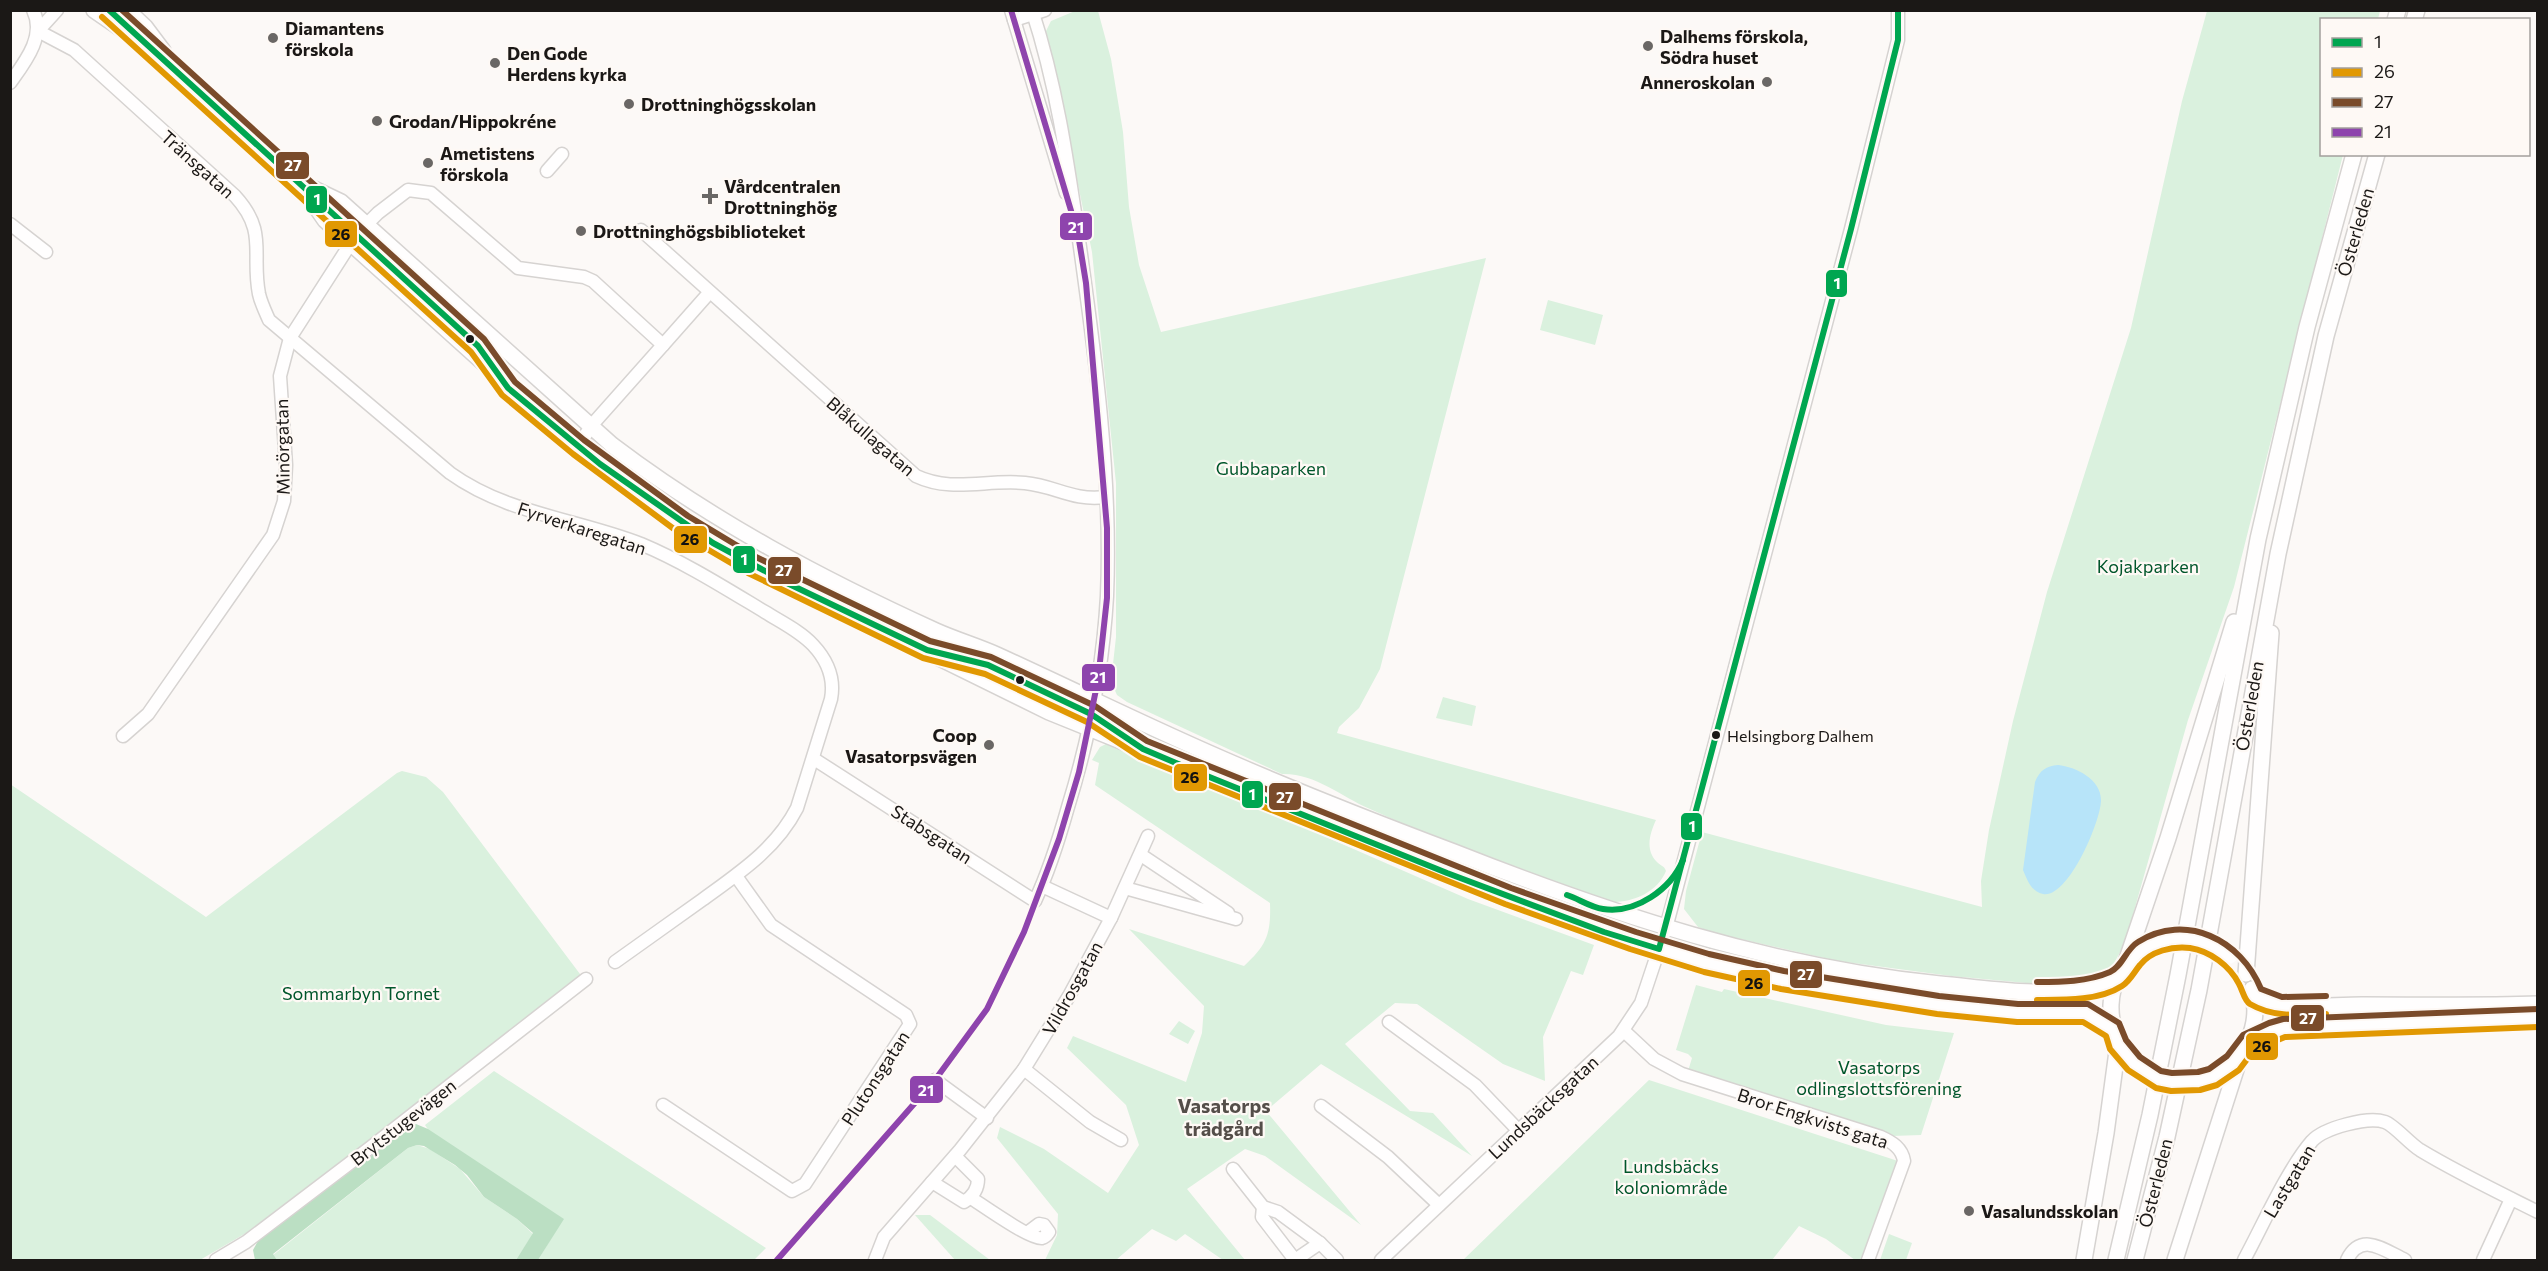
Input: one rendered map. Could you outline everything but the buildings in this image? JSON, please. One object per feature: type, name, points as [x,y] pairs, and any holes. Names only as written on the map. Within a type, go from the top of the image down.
[{"type":"main road","points":[[94,10],[148,47],[298,182],[325,220],[358,235],[612,445],[715,517],[766,547],[940,633],[993,652],[1236,765],[1554,891],[1666,928],[1812,964],[1916,981],[2022,991],[2069,992],[2089,988],[2121,973],[2141,951],[2163,940],[2178,938],[2206,942],[2230,956],[2246,974],[2254,996],[2255,1020],[2175,1260]]},
{"type":"main road","points":[[127,10],[145,27],[187,82]]},
{"type":"main road","name":"Österleden","points":[[2116,1260],[2150,1115],[2178,975],[2258,539],[2307,327],[2353,156]]},
{"type":"main road","name":"Österleden","points":[[2135,1260],[2167,1137],[2199,990],[2278,554],[2326,336],[2376,156]]},
{"type":"main road","points":[[298,182],[341,202],[358,235],[508,388],[578,447],[683,524],[752,565],[1015,696],[1088,728],[1447,873],[1595,928],[1659,949],[1782,980],[1880,997],[1993,1011],[2086,1013],[2115,1037],[2134,1064],[2158,1079],[2171,1082],[2200,1081],[2213,1077],[2233,1063],[2244,1049],[2272,1031],[2284,1028],[2538,1018]]},
{"type":"main road","points":[[2084,1260],[2108,1122],[2115,1037],[2110,1004],[2203,727],[2258,539]]},
{"type":"main road","points":[[2246,974],[2278,554]]},
{"type":"main road","points":[[2254,996],[2269,1002],[2291,1006],[2469,1007],[2538,1004]]},
{"type":"street","points":[[33,10],[38,31]]},
{"type":"street","points":[[10,83],[28,57],[38,31],[57,10]]},
{"type":"street","name":"Lundsbäcksgatan","points":[[1381,1260],[1624,1031],[1641,1003],[1666,928],[1858,201],[1898,40],[1898,10]]},
{"type":"street","points":[[1078,234],[1012,15],[1036,12],[1069,169],[1092,330],[1105,497],[1107,598],[1094,700],[1079,772],[1042,886],[1111,918]]},
{"type":"street","name":"Tränsgatan","points":[[38,31],[74,50],[244,206],[253,222],[257,239],[258,283],[262,304],[269,320],[290,338]]},
{"type":"street","points":[[547,171],[562,154]]},
{"type":"street","points":[[358,235],[378,213],[408,190],[431,193],[514,266],[524,270],[588,279],[663,345]]},
{"type":"street","points":[[10,224],[46,252]]},
{"type":"street","name":"Blåkullagatan","points":[[641,230],[916,476],[941,485],[1024,483],[1052,488],[1078,498],[1105,497]]},
{"type":"street","name":"Minörgatan","points":[[123,736],[148,714],[273,536],[284,501],[286,465],[280,376],[290,338],[358,235]]},
{"type":"street","points":[[578,447],[591,426],[709,293]]},
{"type":"street","name":"Fyrverkaregatan","points":[[290,338],[406,438],[466,484],[513,506],[642,545],[735,593],[807,639],[822,657],[831,675],[833,685],[831,699],[814,759],[789,825],[773,844],[736,876],[615,962]]},
{"type":"street","name":"Stabsgatan","points":[[814,759],[1035,901],[1042,886]]},
{"type":"street","name":"Vildrosgatan","points":[[875,1260],[884,1237],[987,1118],[1024,1069],[1069,996],[1111,918],[1148,836]]},
{"type":"street","points":[[1125,888],[1236,919],[1141,855]]},
{"type":"street","name":"Plutonsgatan","points":[[663,1105],[792,1191],[796,1191],[805,1184],[909,1024],[906,1015],[771,925],[736,876]]},
{"type":"street","name":"Brytstugevägen","points":[[216,1260],[246,1242],[362,1154],[586,979]]},
{"type":"street","points":[[1389,1022],[1475,1084],[1518,1130]]},
{"type":"street","name":"Bror Engkvists gata","points":[[1624,1031],[1654,1059],[1672,1071],[1881,1137],[1896,1146],[1902,1153],[1904,1161],[1868,1260]]},
{"type":"street","points":[[1024,1069],[1090,1122],[1121,1140]]},
{"type":"street","points":[[935,1080],[987,1118]]},
{"type":"street","points":[[1321,1106],[1388,1157],[1439,1205]]},
{"type":"street","name":"Lastgatan","points":[[2244,1260],[2311,1142],[2320,1134],[2331,1129],[2364,1121],[2375,1120],[2391,1125],[2412,1145],[2538,1212]]},
{"type":"street","points":[[932,1182],[964,1202],[970,1198],[978,1186],[978,1179],[955,1156]]},
{"type":"street","points":[[1233,1169],[1263,1207],[1278,1212],[1320,1243],[1337,1260]]},
{"type":"street","points":[[970,1198],[1027,1233]]},
{"type":"street","points":[[2483,1260],[2511,1198]]},
{"type":"street","points":[[1263,1207],[1262,1217],[1295,1260],[1300,1259],[1320,1243]]},
{"type":"street","points":[[2347,1260],[2352,1251],[2361,1244],[2375,1245],[2405,1260]]},
{"type":"green space","name":"Gubbaparken","points":[[1075,11],[1098,11],[1111,59],[1123,132],[1129,207],[1139,265],[1161,332],[1486,258],[1380,669],[1359,708],[1339,727],[1337,733],[1656,820],[1650,836],[1650,846],[1656,861],[1666,871],[1662,879],[1650,891],[1618,902],[1602,901],[1588,896],[1415,829],[1359,804],[1316,781],[1282,774],[1127,702],[1117,695],[1111,682],[1116,637],[1116,483],[1092,252],[1046,31],[1051,21]]},
{"type":"green space","name":"Kojakparken","points":[[2207,11],[2380,11],[2378,18],[2320,18],[2320,156],[2343,156],[2234,587],[2188,720],[2125,943],[2112,967],[2093,979],[2069,987],[1951,976],[1838,961],[1714,933],[1698,927],[1684,909],[1686,891],[1702,832],[1982,907],[1981,881],[1989,830],[2013,721],[2047,592],[2131,328],[2182,101]]},
{"type":"green space","points":[[1548,300],[1603,315],[1595,345],[1540,330]]},
{"type":"green space","points":[[1443,697],[1476,706],[1472,726],[1436,718]]},
{"type":"green space","points":[[1108,743],[1468,899],[1594,945],[1583,975],[1571,971],[1543,1037],[1545,1081],[1503,1064],[1417,1004],[1395,1003],[1345,1044],[1410,1111],[1433,1113],[1472,1156],[1321,1064],[1266,1111],[1361,1225],[1265,1156],[1245,1149],[1187,1189],[1245,1260],[1223,1260],[1185,1234],[1176,1241],[1152,1229],[1116,1260],[1045,1260],[1057,1235],[1058,1214],[997,1138],[1000,1127],[1044,1149],[1108,1193],[1139,1145],[1126,1105],[1067,1048],[1073,1036],[1186,1082],[1202,1033],[1204,1006],[1129,929],[1244,966],[1263,945],[1270,923],[1270,903],[1095,785],[1099,763],[1092,760],[1100,747]]},
{"type":"green space","name":"Sommarbyn Tornet","points":[[402,771],[426,777],[443,792],[583,978],[246,1233],[200,1260],[11,1260],[10,784],[206,917]]},
{"type":"green space","name":"Vasatorps odlingslottsförening","points":[[1696,985],[1722,992],[1724,989],[1886,1025],[1954,1033],[1921,1135],[1892,1136],[1688,1071],[1692,1058],[1676,1050]]},
{"type":"green space","points":[[1179,1021],[1195,1031],[1188,1044],[1169,1034]]},
{"type":"green space","points":[[494,1071],[766,1248],[754,1260],[538,1260],[563,1219],[429,1131],[425,1125]]},
{"type":"green space","name":"Lundsbäcks koloniområde","points":[[1649,1080],[1898,1161],[1864,1258],[1855,1260],[1826,1239],[1799,1226],[1772,1260],[1463,1260]]},
{"type":"green space","points":[[416,1124],[428,1129],[564,1219],[538,1260],[516,1260],[533,1233],[517,1219],[484,1197],[467,1175],[455,1165],[424,1146],[417,1145],[408,1148],[273,1254],[277,1260],[255,1260],[253,1250],[259,1239],[400,1131]]},
{"type":"green space","points":[[417,1145],[430,1149],[460,1169],[484,1197],[517,1219],[533,1234],[516,1260],[277,1260],[273,1255],[408,1148]]},
{"type":"green space","points":[[915,1215],[930,1215],[990,1260],[955,1260]]},
{"type":"green space","points":[[1889,1234],[1912,1243],[1906,1260],[1880,1260]]},
{"type":"water","points":[[2058,765],[2080,771],[2092,780],[2100,793],[2100,810],[2089,840],[2072,872],[2053,892],[2043,894],[2032,888],[2023,870],[2035,782],[2044,769]]},
{"type":"transit line","name":"1","points":[[109,10],[478,346],[508,388],[600,464],[713,543],[789,584],[927,650],[988,665],[1091,714],[1143,749],[1447,873],[1604,932],[1659,949],[1851,229],[1898,40],[1898,10]]},
{"type":"transit line","name":"27","points":[[122,10],[484,339],[515,382],[584,440],[688,516],[756,557],[930,641],[991,657],[1095,706],[1147,741],[1511,888],[1636,932],[1709,954],[1784,971],[1939,996],[2018,1004],[2088,1004],[2119,1023],[2126,1040],[2140,1057],[2161,1071],[2198,1072],[2209,1069],[2227,1056],[2243,1035],[2283,1019],[2538,1009]]},
{"type":"transit line","name":"21","points":[[777,1260],[935,1080],[987,1009],[1024,932],[1059,839],[1079,772],[1098,680],[1107,598],[1107,528],[1086,283],[1078,234],[1011,10]]},
{"type":"transit line","name":"26","points":[[102,17],[471,352],[502,395],[573,454],[678,532],[748,573],[923,658],[985,674],[1087,722],[1140,757],[1505,904],[1630,949],[1704,972],[1781,989],[1937,1014],[2017,1022],[2083,1022],[2106,1036],[2110,1049],[2128,1070],[2156,1088],[2171,1091],[2200,1090],[2217,1085],[2239,1070],[2254,1050],[2285,1037],[2538,1027]]},
{"type":"transit line","name":"1","points":[[1567,895],[1603,909],[1628,908],[1661,890],[1670,881],[1683,860]]},
{"type":"transit line","name":"27","points":[[2037,982],[2083,980],[2110,972],[2138,942],[2156,933],[2175,930],[2193,931],[2210,936],[2226,945],[2252,972],[2261,989],[2282,997],[2326,996]]},
{"type":"transit line","name":"26","points":[[2037,1000],[2081,999],[2103,995],[2127,982],[2150,956],[2169,949],[2190,948],[2205,952],[2219,960],[2235,977],[2250,1004],[2278,1014],[2326,1014]]},
{"type":"place","name":"Diamantens förskola","points":[[273,38]]},
{"type":"place","name":"Dalhems förskola, Södra huset","points":[[1648,46]]},
{"type":"place","name":"Den Gode Herdens kyrka","points":[[495,63]]},
{"type":"place","name":"Anneroskolan","points":[[1767,82]]},
{"type":"place","name":"Drottninghögsskolan","points":[[629,104]]},
{"type":"place","name":"Grodan/Hippokréne","points":[[377,121]]},
{"type":"place","name":"Ametistens förskola","points":[[428,163]]},
{"type":"place","name":"Vårdcentralen Drottninghög","points":[[710,196]]},
{"type":"place","name":"Drottninghögsbiblioteket","points":[[581,231]]},
{"type":"place","name":"Helsingborg Dalhem","points":[[1716,735]]},
{"type":"place","name":"Coop Vasatorpsvägen","points":[[989,745]]},
{"type":"place","name":"Vasalundsskolan","points":[[1969,1211]]},
{"type":"district","name":"Vasatorps trädgård","points":[[1224,1116]]}]
